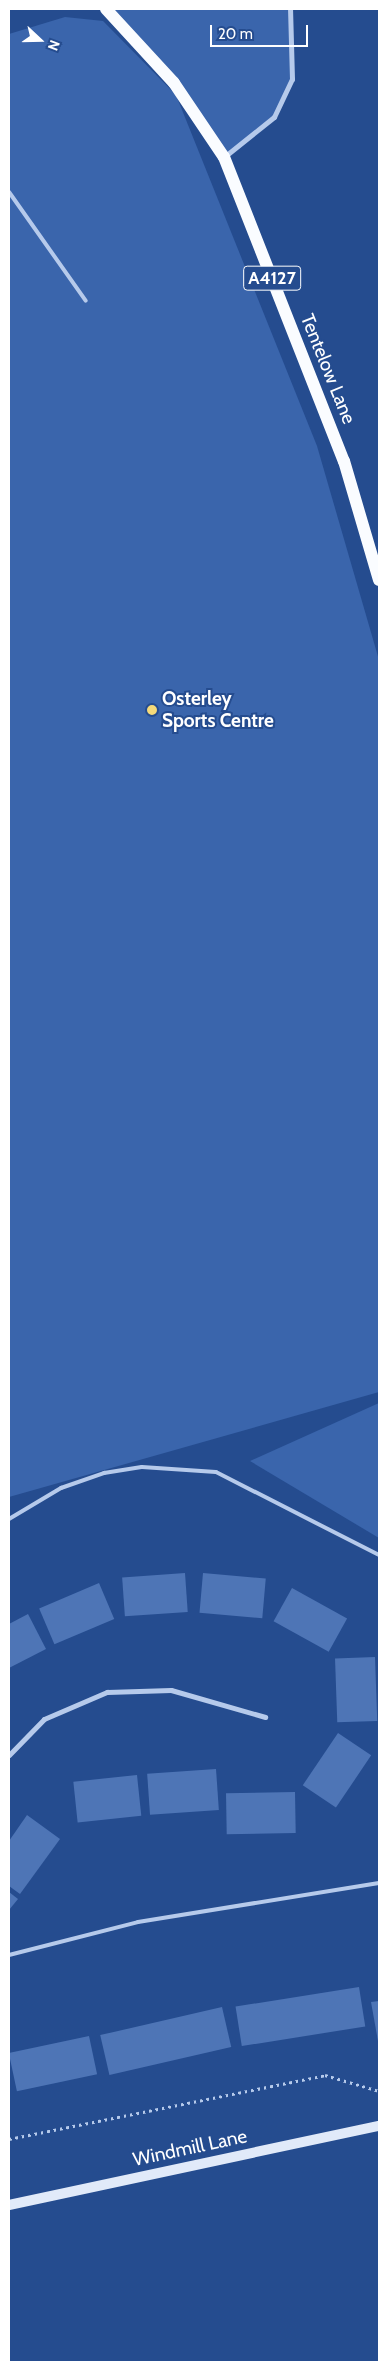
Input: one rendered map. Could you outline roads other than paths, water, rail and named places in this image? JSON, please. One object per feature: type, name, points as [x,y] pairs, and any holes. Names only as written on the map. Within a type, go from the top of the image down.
[{"type":"main road","name":"Tentelow Lane","points":[[106,9],[174,83],[224,157],[344,461],[379,580]]},
{"type":"main road","name":"Windmill Lane","points":[[9,2205],[379,2126]]},
{"type":"street","points":[[224,157],[274,117],[292,79],[290,9]]},
{"type":"street","points":[[9,1755],[44,1719],[107,1692],[171,1690],[265,1717]]},
{"type":"lane","points":[[9,192],[86,301]]},
{"type":"lane","points":[[9,1519],[61,1488],[104,1473],[142,1467],[216,1472],[379,1555]]},
{"type":"lane","points":[[9,1955],[138,1922],[379,1883]]},
{"type":"place","name":"Osterley Sports Centre","points":[[152,710]]}]
